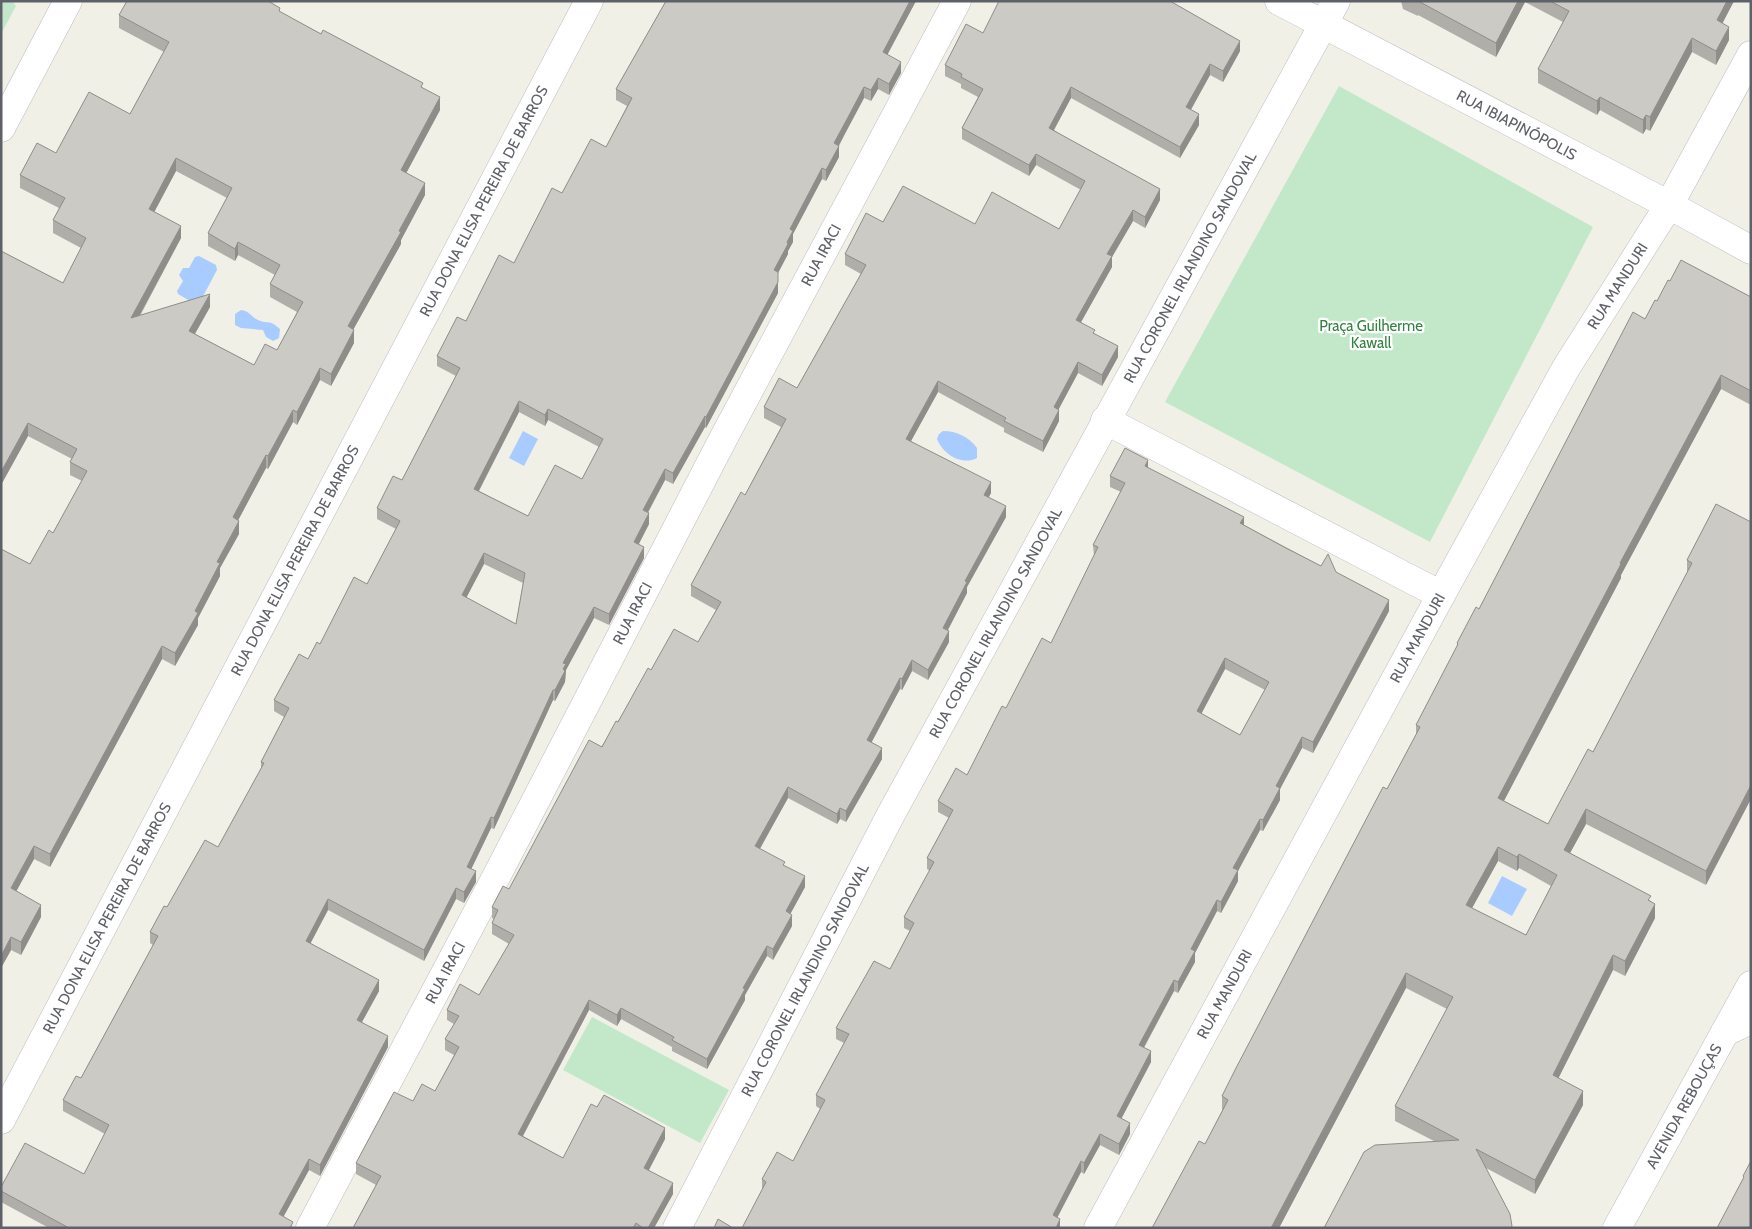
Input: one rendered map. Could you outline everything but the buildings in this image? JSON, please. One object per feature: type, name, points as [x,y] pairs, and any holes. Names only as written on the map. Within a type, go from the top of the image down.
[{"type":"street","points":[[1,128],[68,1]]},
{"type":"street","name":"RUA DONA ELISA PEREIRA DE BARROS","points":[[1,1120],[589,1]]},
{"type":"street","name":"RUA IRACI","points":[[310,1228],[723,439],[957,1]]},
{"type":"street","name":"RUA IBIAPINÓPOLIS","points":[[1279,1],[1330,13],[1751,250]]},
{"type":"street","name":"RUA CORONEL IRLANDINO SANDOVAL","points":[[677,1228],[890,816],[1105,420],[1330,13]]},
{"type":"street","name":"RUA MANDURI","points":[[1098,1228],[1566,368],[1669,204],[1751,56]]},
{"type":"street","points":[[1105,420],[1441,595]]},
{"type":"street","name":"AVENIDA REBOUÇAS","points":[[1617,1228],[1751,985]]},
{"type":"street","points":[[1725,1032],[1751,1020]]},
{"type":"green space","points":[[1,1],[12,1],[16,6],[1,34]]},
{"type":"green space","name":"Praça Guilherme Kawall","points":[[1339,86],[1593,227],[1430,542],[1165,402]]},
{"type":"green space","points":[[592,1017],[729,1090],[700,1143],[563,1070]]},
{"type":"water","points":[[199,256],[216,265],[217,270],[200,302],[195,304],[178,294],[177,291],[183,281],[179,275],[183,268],[189,268],[195,257]]},
{"type":"water","points":[[241,310],[258,320],[276,326],[280,329],[279,338],[273,341],[266,337],[263,330],[241,328],[235,325],[235,314]]},
{"type":"water","points":[[523,431],[538,439],[524,466],[509,458]]},
{"type":"water","points":[[943,431],[958,433],[970,441],[977,448],[977,458],[965,461],[948,454],[937,439]]},
{"type":"water","points":[[1502,876],[1527,889],[1512,916],[1488,903]]}]
